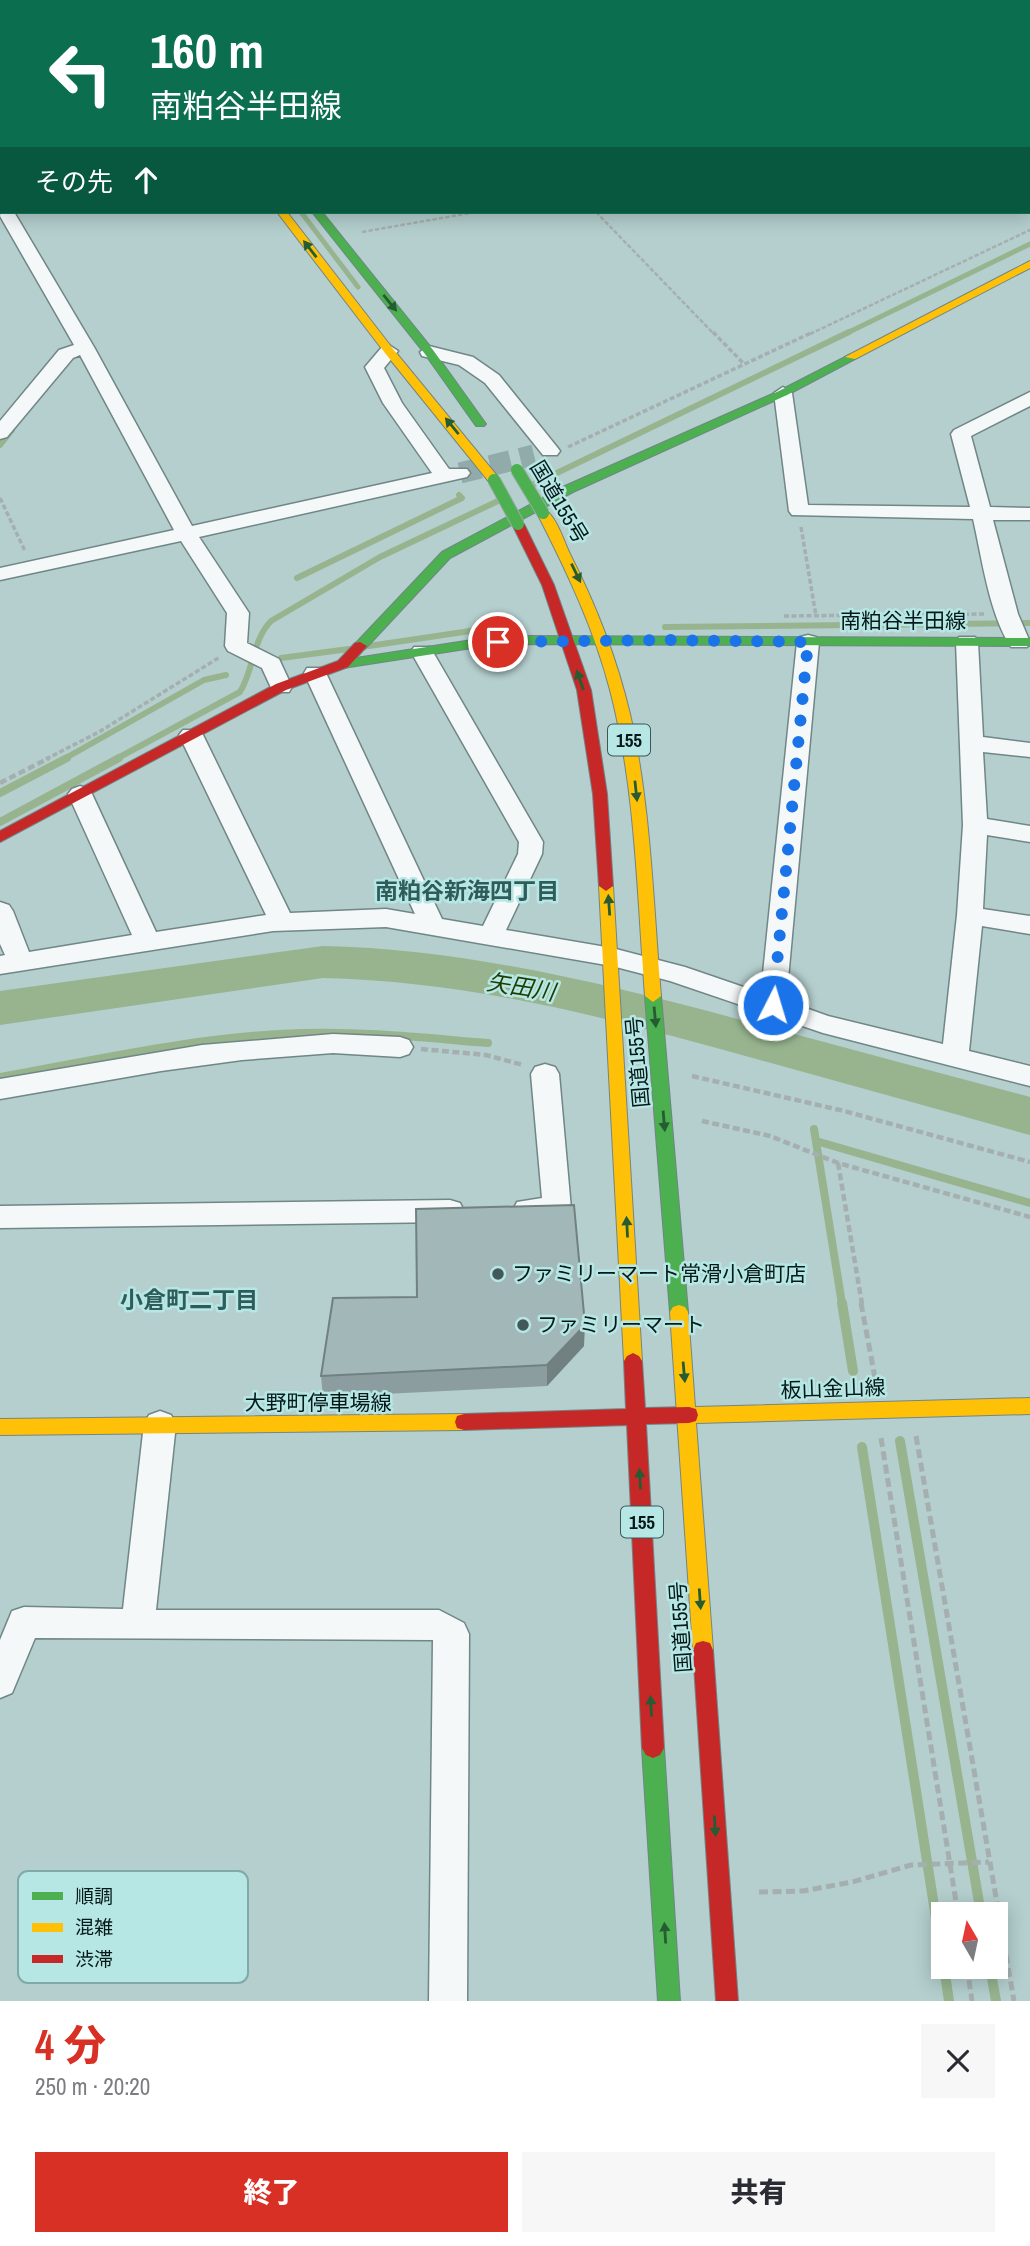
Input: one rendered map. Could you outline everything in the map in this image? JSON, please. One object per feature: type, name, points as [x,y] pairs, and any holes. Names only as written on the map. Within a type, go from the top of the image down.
[{"type":"main road","name":"国道155号","points":[[284,214],[389,351],[494,480],[548,585],[584,690],[595,757],[613,965],[669,2001]]},
{"type":"main road","points":[[319,214],[429,352],[492,439]]},
{"type":"main road","points":[[343,664],[446,555],[569,489],[783,393],[1030,264]]},
{"type":"main road","name":"国道155号","points":[[513,465],[579,578],[604,641],[630,748],[652,974],[687,1414],[727,2001]]},
{"type":"main road","name":"南粕谷半田線","points":[[0,837],[281,687],[343,664],[524,640],[1024,642]]},
{"type":"main road","name":"板山金山線","points":[[636,1416],[1030,1406]]},
{"type":"main road","name":"大野町停車場線","points":[[0,1427],[401,1424],[636,1416]]},
{"type":"street","points":[[7,214],[85,347],[186,533],[238,613],[236,646],[271,664],[281,687]]},
{"type":"street","points":[[0,433],[66,354],[85,347]]},
{"type":"street","points":[[0,574],[452,474],[381,385],[374,367],[389,351]]},
{"type":"street","points":[[429,352],[466,361],[492,379],[550,451]]},
{"type":"street","points":[[783,393],[799,511],[1030,514]]},
{"type":"street","points":[[1024,642],[1007,614],[961,434],[1030,398]]},
{"type":"street","points":[[773,1005],[808,642]]},
{"type":"street","points":[[955,1055],[970,915],[975,825],[967,642]]},
{"type":"street","points":[[422,652],[531,842],[530,854],[491,935]]},
{"type":"street","points":[[315,673],[433,926]]},
{"type":"street","points":[[191,735],[282,922]]},
{"type":"street","points":[[971,743],[1030,750]]},
{"type":"street","points":[[80,794],[148,942]]},
{"type":"street","points":[[975,825],[1030,834]]},
{"type":"street","points":[[0,911],[10,964],[282,922],[357,917],[386,918],[491,935],[652,974],[773,1005],[824,1024],[1030,1076]]},
{"type":"street","points":[[970,915],[1030,925]]},
{"type":"street","points":[[0,1089],[172,1059],[282,1046],[328,1044],[400,1047]]},
{"type":"street","points":[[0,1217],[557,1209],[545,1074]]},
{"type":"street","points":[[138,1625],[160,1424]]},
{"type":"street","points":[[0,1682],[24,1622],[138,1625],[439,1625],[452,1634],[448,2001]]},
{"type":"path","points":[[337,236],[464,214]]},
{"type":"path","points":[[598,214],[744,365]]},
{"type":"path","points":[[550,451],[578,444],[1030,230]]},
{"type":"path","points":[[0,498],[32,567]]},
{"type":"path","points":[[799,511],[817,616]]},
{"type":"path","points":[[775,617],[1007,614]]},
{"type":"path","points":[[0,783],[99,732],[193,676],[236,646]]},
{"type":"path","points":[[400,1047],[512,1059],[545,1074]]},
{"type":"path","points":[[660,1075],[682,1074],[844,1111],[1030,1162]]},
{"type":"path","points":[[702,1121],[770,1136],[835,1162],[1030,1217]]},
{"type":"path","points":[[835,1162],[875,1377],[877,1409],[956,1902]]},
{"type":"path","points":[[911,1408],[1014,2001]]},
{"type":"path","points":[[720,1894],[803,1891],[852,1882],[911,1866],[989,1862]]},
{"type":"path","points":[[969,1979],[972,2001]]},
{"type":"building","name":"ファミリーマート常滑小倉町店","points":[[574,1205],[585,1325],[547,1365],[321,1376],[333,1298],[417,1297],[416,1209]]},
{"type":"waterway","points":[[303,214],[358,287]]},
{"type":"waterway","points":[[845,334],[1030,244]]},
{"type":"waterway","points":[[532,485],[849,332]]},
{"type":"waterway","points":[[0,445],[12,430]]},
{"type":"waterway","points":[[297,578],[462,498],[459,495]]},
{"type":"waterway","points":[[116,759],[240,692],[260,637],[271,621],[380,557],[498,501]]},
{"type":"waterway","points":[[665,627],[1030,623]]},
{"type":"waterway","points":[[369,646],[477,630]]},
{"type":"waterway","points":[[281,658],[349,649]]},
{"type":"waterway","points":[[64,759],[204,680],[226,675]]},
{"type":"waterway","points":[[0,793],[67,758]]},
{"type":"waterway","points":[[0,822],[119,758]]},
{"type":"waterway","name":"矢田川","points":[[0,1008],[323,962],[376,963],[473,976],[605,1000],[1030,1116]]},
{"type":"waterway","points":[[0,1077],[150,1049],[263,1035],[348,1033],[488,1043]]},
{"type":"waterway","points":[[814,1129],[842,1304]]},
{"type":"waterway","points":[[816,1141],[1030,1203]]},
{"type":"waterway","points":[[842,1303],[853,1371]]},
{"type":"waterway","points":[[900,1441],[979,1902]]},
{"type":"waterway","points":[[862,1447],[933,1902]]},
{"type":"waterway","points":[[946,1979],[949,2001]]},
{"type":"waterway","points":[[992,1979],[996,2001]]},
{"type":"tunnel","points":[[460,473],[534,455]]},
{"type":"traffic: fast","points":[[319,214],[429,352],[480,424]]},
{"type":"traffic: fast","points":[[360,646],[446,555],[569,489],[783,393],[851,357]]},
{"type":"traffic: fast","points":[[517,470],[543,513]]},
{"type":"traffic: fast","points":[[494,480],[518,524]]},
{"type":"traffic: fast","points":[[343,664],[472,644],[524,640],[1030,642]]},
{"type":"traffic: fast","points":[[653,996],[679,1312]]},
{"type":"traffic: fast","points":[[653,1748],[669,2001]]},
{"type":"traffic: slow","points":[[284,214],[389,351],[494,480]]},
{"type":"traffic: slow","points":[[851,357],[1030,264]]},
{"type":"traffic: slow","points":[[543,513],[590,612],[609,663],[623,715],[639,820],[653,996]]},
{"type":"traffic: slow","points":[[606,886],[633,1361]]},
{"type":"traffic: slow","points":[[679,1312],[703,1650]]},
{"type":"traffic: slow","points":[[689,1415],[1030,1406]]},
{"type":"traffic: slow","points":[[0,1427],[464,1422]]},
{"type":"traffic: jam","points":[[518,524],[548,585],[584,690],[600,794],[606,886]]},
{"type":"traffic: jam","points":[[0,837],[281,687],[343,664],[360,646]]},
{"type":"traffic: jam","points":[[633,1361],[653,1748]]},
{"type":"traffic: jam","points":[[464,1422],[689,1415]]},
{"type":"traffic: jam","points":[[703,1650],[727,2001]]},
{"type":"place","name":"ファミリーマート常滑小倉町店","points":[[498,1274]]},
{"type":"place","name":"ファミリーマート","points":[[523,1325]]},
{"type":"district","name":"南粕谷新海四丁目","points":[[467,891]]},
{"type":"district","name":"小倉町二丁目","points":[[189,1300]]},
{"type":"route","points":[[498,642],[808,642],[773,1005]]}]
